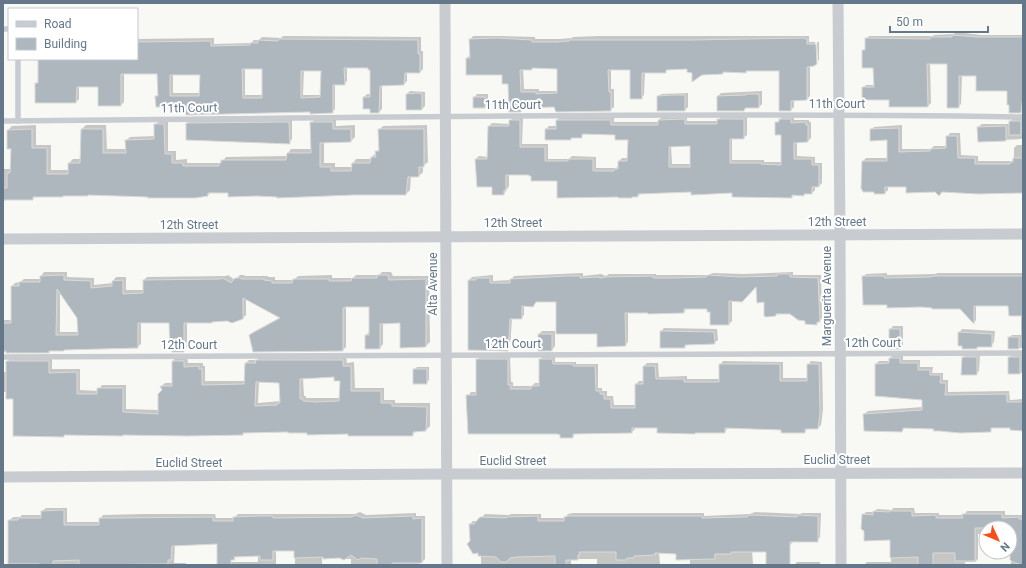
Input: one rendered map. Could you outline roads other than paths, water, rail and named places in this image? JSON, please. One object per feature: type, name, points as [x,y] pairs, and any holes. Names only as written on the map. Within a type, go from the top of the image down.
[{"type":"street","name":"Alta Avenue","points":[[445,3],[447,565]]},
{"type":"street","name":"Marguerita Avenue","points":[[838,3],[841,565]]},
{"type":"street","name":"12th Street","points":[[3,239],[1023,234]]},
{"type":"street","name":"Euclid Street","points":[[3,477],[447,474],[1023,473]]},
{"type":"lane","points":[[18,60],[18,121]]},
{"type":"lane","name":"11th Court","points":[[3,121],[445,116],[839,114],[1023,117]]},
{"type":"lane","name":"12th Court","points":[[3,357],[1023,353]]}]
